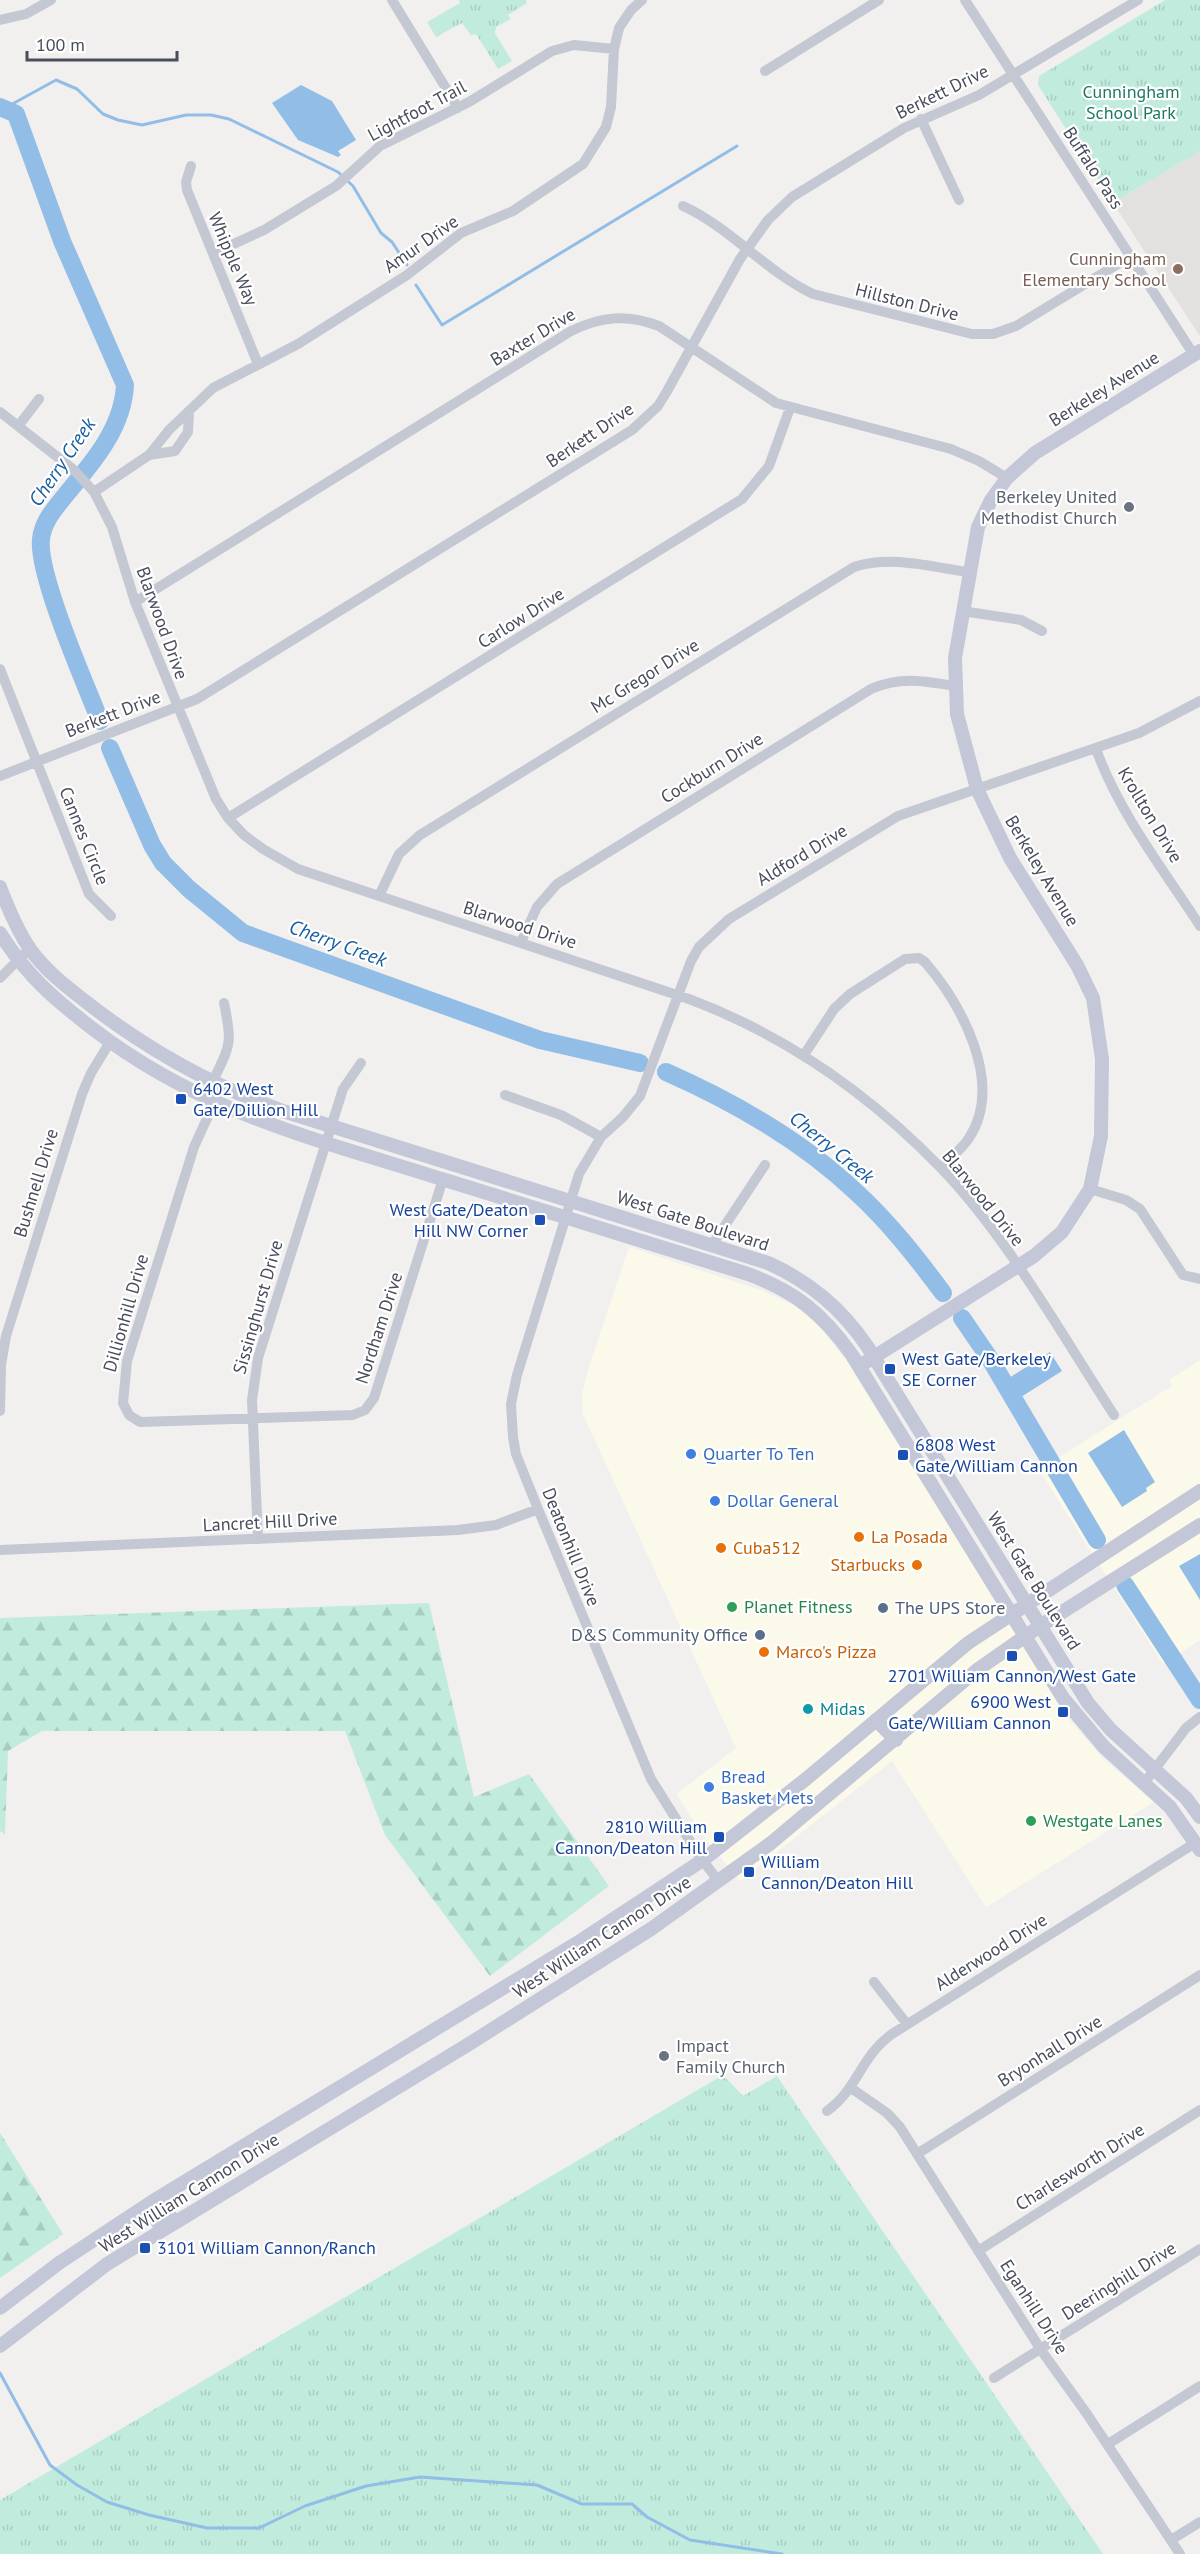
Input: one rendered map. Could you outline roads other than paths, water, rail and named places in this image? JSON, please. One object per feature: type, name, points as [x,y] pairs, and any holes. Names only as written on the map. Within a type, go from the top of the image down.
[{"type":"main road","name":"Berkeley Avenue","points":[[860,1366],[1034,1256],[1062,1232],[1090,1189],[1101,1136],[1102,1059],[1093,998],[1077,964],[1005,850],[976,789],[957,714],[955,658],[968,572],[978,527],[991,500],[1007,478],[1035,453],[1197,353]]},
{"type":"main road","name":"West Gate Boulevard","points":[[0,887],[12,916],[30,948],[62,983],[125,1031],[164,1057],[212,1083],[330,1126],[768,1263],[809,1285],[852,1324],[1094,1711],[1186,1798],[1200,1817]]},
{"type":"main road","name":"West Gate Boulevard","points":[[0,933],[17,960],[45,991],[110,1042],[158,1074],[214,1103],[325,1143],[772,1283],[796,1296],[821,1316],[860,1366],[918,1465],[1026,1635],[1063,1698],[1088,1730],[1170,1807],[1198,1847]]},
{"type":"main road","points":[[918,1465],[934,1453]]},
{"type":"main road","name":"West William Cannon Drive","points":[[0,2308],[59,2263],[153,2201],[577,1943],[702,1860],[807,1779],[968,1643],[1200,1491]]},
{"type":"main road","name":"West William Cannon Drive","points":[[0,2346],[69,2291],[162,2229],[469,2044],[651,1929],[719,1882],[896,1740],[977,1670],[1026,1635],[1200,1525]]},
{"type":"main road","points":[[876,1720],[896,1740]]},
{"type":"main road","points":[[153,2201],[174,2222]]},
{"type":"main road","points":[[153,2201],[162,2229]]},
{"type":"street","points":[[0,20],[26,15],[51,0]]},
{"type":"street","points":[[392,0],[458,108]]},
{"type":"street","name":"Amur Drive","points":[[91,488],[149,455],[169,430],[213,387],[298,344],[407,275],[461,233],[513,211],[583,164],[606,127],[611,107],[614,49],[619,28],[631,10],[642,0]]},
{"type":"street","points":[[765,71],[879,0]]},
{"type":"street","name":"Buffalo Pass","points":[[965,0],[1131,256],[1197,353]]},
{"type":"street","name":"Berkett Drive","points":[[0,776],[176,707],[241,674],[632,430],[658,406],[723,286],[746,249],[768,220],[797,194],[921,119],[965,102],[1138,0]]},
{"type":"street","name":"Lightfoot Trail","points":[[214,253],[264,230],[336,186],[380,146],[458,108],[565,46],[614,49]]},
{"type":"street","points":[[921,119],[959,200]]},
{"type":"street","name":"Whipple Way","points":[[191,166],[186,182],[187,190],[258,364]]},
{"type":"street","name":"Hillston Drive","points":[[683,206],[707,219],[790,282],[813,294],[956,332],[983,335],[1002,332],[1016,326],[1131,256]]},
{"type":"street","name":"Baxter Drive","points":[[135,602],[584,325],[612,317],[642,320],[659,326],[756,392],[790,408],[951,449],[979,461],[1007,478]]},
{"type":"street","points":[[19,425],[39,399]]},
{"type":"street","name":"Carlow Drive","points":[[228,818],[742,499],[769,466],[790,408]]},
{"type":"street","name":"Amur Drive","points":[[149,455],[163,455],[175,451],[188,432],[189,411]]},
{"type":"street","name":"Blarwood Drive","points":[[0,412],[74,470],[91,488],[112,527],[135,602],[210,789],[228,818],[244,835],[279,859],[298,868],[678,995],[730,1016],[804,1055],[882,1112],[941,1168],[1017,1266],[1114,1415]]},
{"type":"street","name":"Mc Gregor Drive","points":[[379,896],[399,854],[420,835],[846,572],[879,561],[915,563],[968,572]]},
{"type":"street","points":[[962,611],[1021,620],[1042,631]]},
{"type":"street","name":"Cannes Circle","points":[[0,669],[89,894],[111,916]]},
{"type":"street","name":"Cockburn Drive","points":[[521,942],[537,907],[557,884],[871,689],[908,679],[955,686]]},
{"type":"street","name":"Aldford Drive","points":[[570,1201],[585,1162],[601,1137],[623,1117],[640,1096],[685,973],[699,947],[729,919],[898,816],[1096,749],[1157,726],[1199,704]]},
{"type":"street","name":"Krollton Drive","points":[[1096,749],[1106,778],[1120,802],[1200,926]]},
{"type":"street","points":[[0,978],[30,948]]},
{"type":"street","points":[[804,1055],[834,1009],[850,993],[905,959],[919,958],[925,962],[960,1014],[977,1049],[980,1064],[981,1100],[974,1128],[969,1137],[941,1168]]},
{"type":"street","points":[[212,1083],[229,1047],[231,1036],[224,1003]]},
{"type":"street","name":"Bushnell Drive","points":[[0,1411],[1,1365],[6,1336],[82,1094],[91,1072],[110,1042]]},
{"type":"street","name":"Sissinghurst Drive","points":[[258,1539],[252,1386],[258,1358],[330,1126],[343,1089],[361,1063]]},
{"type":"street","points":[[505,1095],[551,1110],[601,1137]]},
{"type":"street","name":"Dillionhill Drive","points":[[214,1103],[194,1147],[133,1342],[124,1374],[123,1403],[134,1420],[147,1423],[252,1418]]},
{"type":"street","points":[[712,1245],[765,1166]]},
{"type":"street","name":"Nordham Drive","points":[[252,1418],[353,1415],[360,1413],[370,1404],[443,1179]]},
{"type":"street","points":[[1090,1189],[1126,1200],[1140,1209],[1184,1275],[1200,1279]]},
{"type":"street","name":"Deatonhill Drive","points":[[570,1201],[517,1375],[511,1404],[516,1454],[651,1779],[702,1860],[719,1882]]},
{"type":"street","name":"Lancret Hill Drive","points":[[0,1550],[481,1528],[512,1520],[538,1509]]},
{"type":"street","points":[[1144,1782],[1156,1770],[1186,1728],[1200,1717]]},
{"type":"street","name":"Alderwood Drive","points":[[827,2111],[851,2088],[873,2049],[908,2024],[1198,1847]]},
{"type":"street","name":"Bryonhall Drive","points":[[917,2154],[1200,1975]]},
{"type":"street","points":[[874,1982],[908,2024]]},
{"type":"street","name":"Eganhill Drive","points":[[851,2088],[894,2119],[1041,2350],[1108,2444],[1180,2554]]},
{"type":"street","name":"Charlesworth Drive","points":[[978,2251],[1200,2110]]},
{"type":"street","name":"Deeringhill Drive","points":[[994,2378],[1200,2249]]},
{"type":"street","points":[[1108,2444],[1200,2386]]},
{"type":"street","points":[[1171,2540],[1200,2522]]},
{"type":"water","points":[[301,85],[332,101],[356,140],[338,151],[341,155],[338,157],[298,140],[272,103]]},
{"type":"water","points":[[1050,1352],[1062,1371],[1021,1397],[1009,1378]]},
{"type":"water","points":[[1124,1430],[1155,1482],[1146,1488],[1147,1491],[1122,1507],[1088,1453]]},
{"type":"water","points":[[1200,1554],[1200,1600],[1179,1566]]},
{"type":"waterway","points":[[5,108],[56,80],[77,89],[103,114],[118,120],[142,125],[186,115],[211,115],[229,119],[338,172],[353,186],[381,233],[392,242],[407,265]]},
{"type":"waterway","name":"Cherry Creek","points":[[0,107],[16,114],[62,241],[125,385],[119,415],[106,443],[51,514],[41,539],[46,577],[54,602],[100,721]]},
{"type":"waterway","points":[[416,285],[442,325],[737,146]]},
{"type":"waterway","name":"Cherry Creek","points":[[110,748],[152,845],[163,863],[189,889],[243,933],[540,1040],[640,1063]]},
{"type":"waterway","name":"Cherry Creek","points":[[666,1072],[741,1109],[790,1139],[835,1173],[891,1228],[943,1293]]},
{"type":"waterway","name":"Cherry Creek","points":[[962,1318],[990,1359],[1097,1540]]},
{"type":"waterway","name":"Cherry Creek","points":[[1125,1585],[1200,1700]]},
{"type":"waterway","points":[[0,2373],[50,2465],[77,2485],[107,2502],[149,2515],[207,2528],[259,2528],[305,2506],[366,2486],[420,2477],[537,2485],[582,2504],[632,2504],[647,2517],[690,2540],[782,2554]]},
{"type":"place","name":"Cunningham Elementary School","points":[[1178,269]]},
{"type":"place","name":"Berkeley United Methodist Church","points":[[1129,507]]},
{"type":"place","name":"6402 West Gate/Dillion Hill","points":[[181,1099]]},
{"type":"place","name":"West Gate/Deaton Hill NW Corner","points":[[540,1220]]},
{"type":"place","name":"West Gate/Berkeley SE Corner","points":[[890,1369]]},
{"type":"place","name":"Quarter To Ten","points":[[691,1454]]},
{"type":"place","name":"6808 West Gate/William Cannon","points":[[903,1455]]},
{"type":"place","name":"Dollar General","points":[[715,1501]]},
{"type":"place","name":"La Posada","points":[[859,1537]]},
{"type":"place","name":"Cuba512","points":[[721,1548]]},
{"type":"place","name":"Starbucks","points":[[917,1565]]},
{"type":"place","name":"Planet Fitness","points":[[732,1607]]},
{"type":"place","name":"The UPS Store","points":[[883,1608]]},
{"type":"place","name":"D&S Community Office","points":[[760,1635]]},
{"type":"place","name":"Marco's Pizza","points":[[764,1652]]},
{"type":"place","name":"2701 William Cannon/West Gate","points":[[1012,1656]]},
{"type":"place","name":"Midas","points":[[808,1709]]},
{"type":"place","name":"6900 West Gate/William Cannon","points":[[1063,1712]]},
{"type":"place","name":"Bread Basket Mets","points":[[709,1787]]},
{"type":"place","name":"Westgate Lanes","points":[[1031,1821]]},
{"type":"place","name":"2810 William Cannon/Deaton Hill","points":[[719,1837]]},
{"type":"place","name":"William Cannon/Deaton Hill","points":[[749,1872]]},
{"type":"place","name":"Impact Family Church","points":[[664,2056]]},
{"type":"place","name":"3101 William Cannon/Ranch","points":[[145,2248]]},
{"type":"park label","name":"Cunningham School Park","points":[[1131,102]]}]
